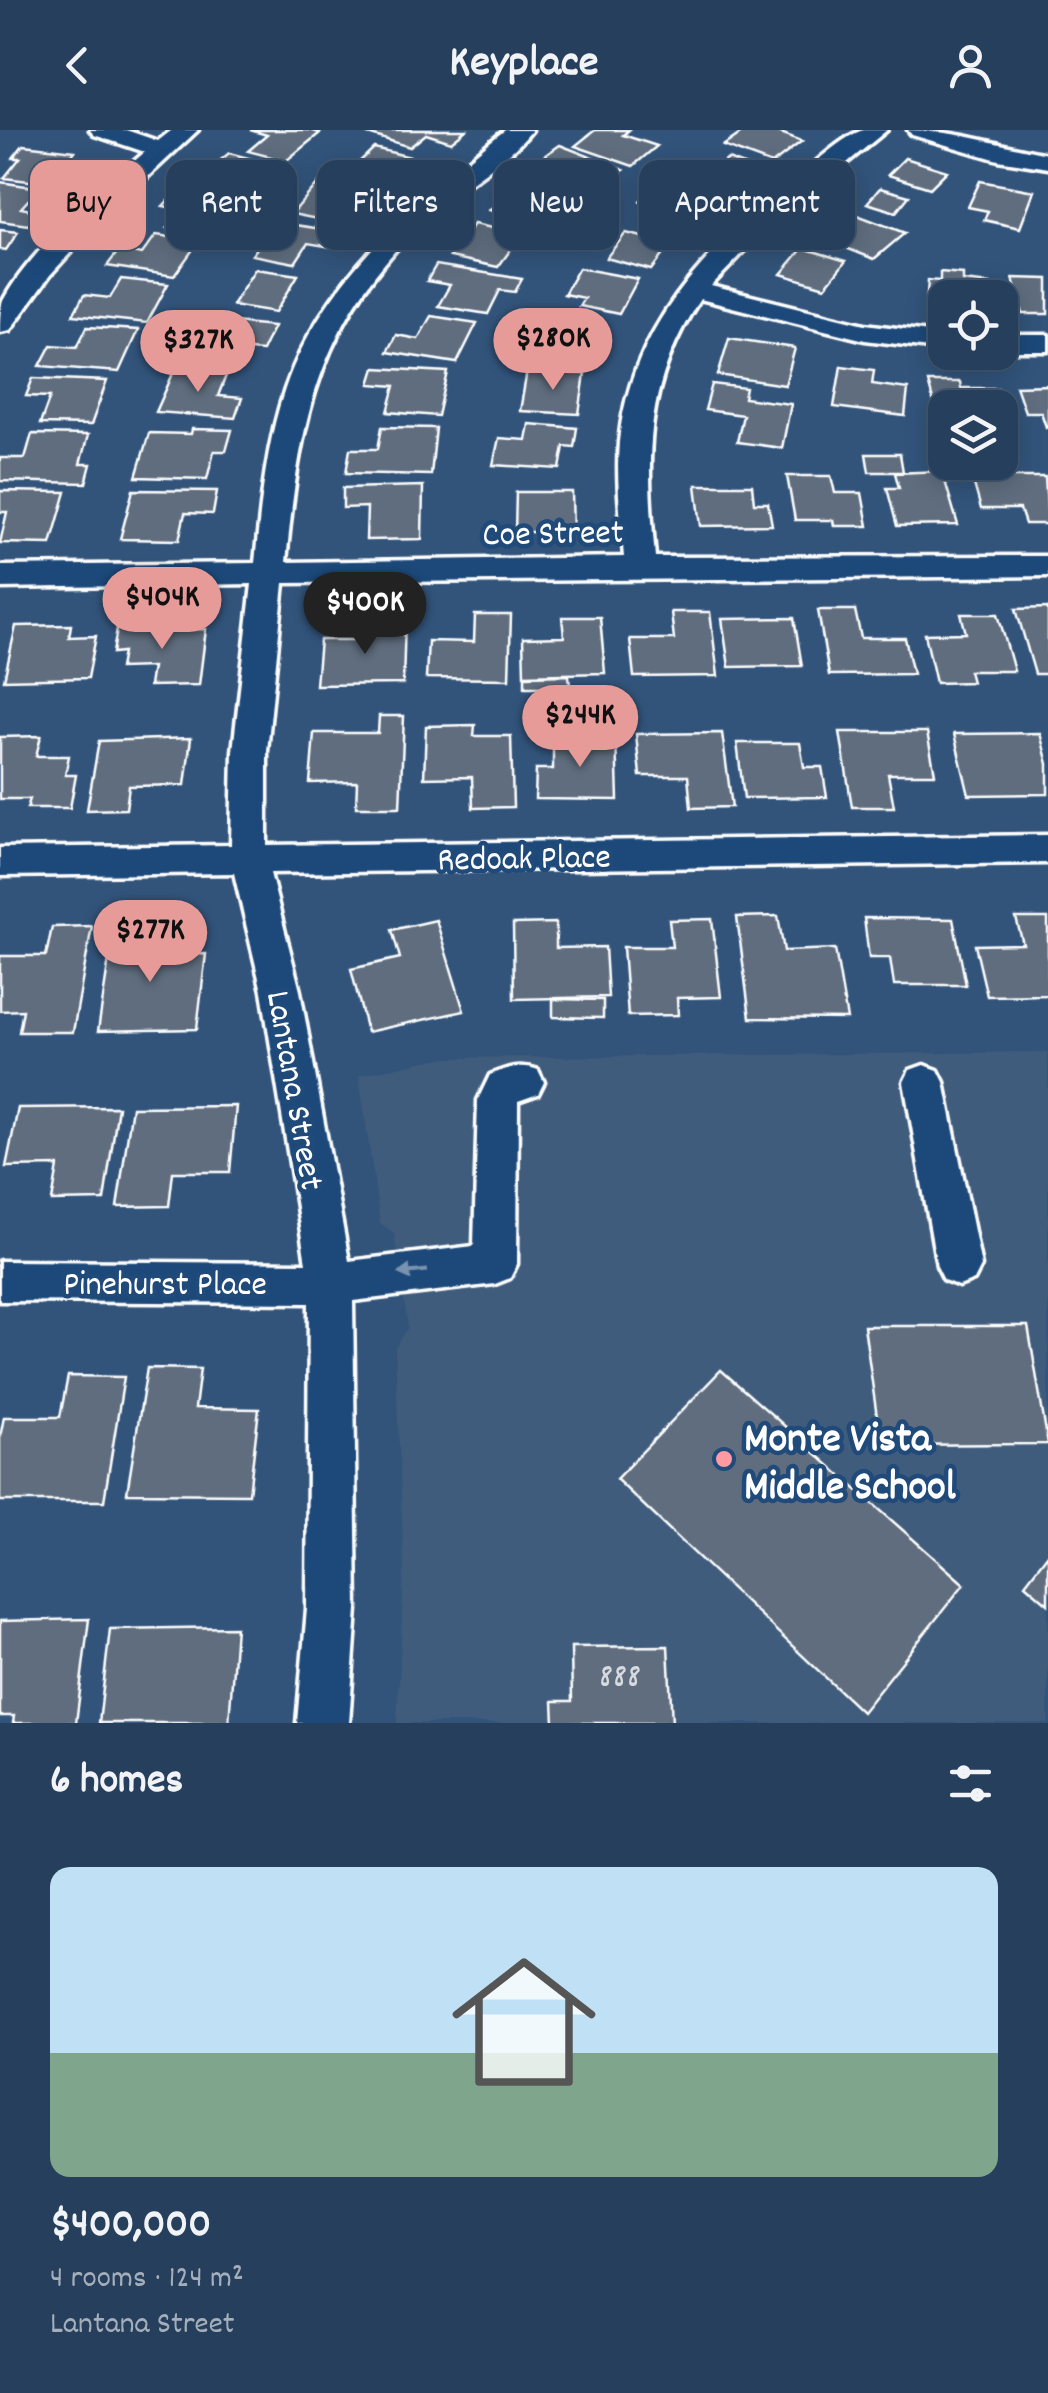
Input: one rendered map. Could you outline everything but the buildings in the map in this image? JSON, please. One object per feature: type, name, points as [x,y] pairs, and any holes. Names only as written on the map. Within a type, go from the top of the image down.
[{"type":"street","points":[[102,130],[162,150]]},
{"type":"street","points":[[0,324],[59,247],[186,130]]},
{"type":"street","name":"Lantana Street","points":[[322,1723],[332,1609],[331,1282],[281,991],[249,860],[250,751],[281,462],[299,389],[320,338],[364,274],[403,226],[520,130]]},
{"type":"street","points":[[640,567],[633,440],[637,413],[660,342],[691,288],[737,243],[874,130]]},
{"type":"street","points":[[920,130],[998,153],[1048,161]]},
{"type":"street","points":[[691,288],[865,332],[928,340]]},
{"type":"street","points":[[1018,343],[1048,343]]},
{"type":"street","name":"Coe Street","points":[[0,577],[640,567],[1048,566]]},
{"type":"street","name":"Redoak Place","points":[[0,862],[1048,848]]},
{"type":"street","name":"Pinehurst Place","points":[[0,1281],[331,1282],[495,1264],[498,1100],[504,1086],[524,1082]]},
{"type":"street","points":[[924,1082],[959,1266]]},
{"type":"shaded area","name":"Monte Vista Middle School","points":[[1048,1052],[1048,1723],[397,1723],[404,1571],[395,1348],[408,1327],[394,1233],[380,1223],[359,1075],[442,1058]]},
{"type":"place","name":"Monte Vista Middle School","points":[[724,1459]]}]
